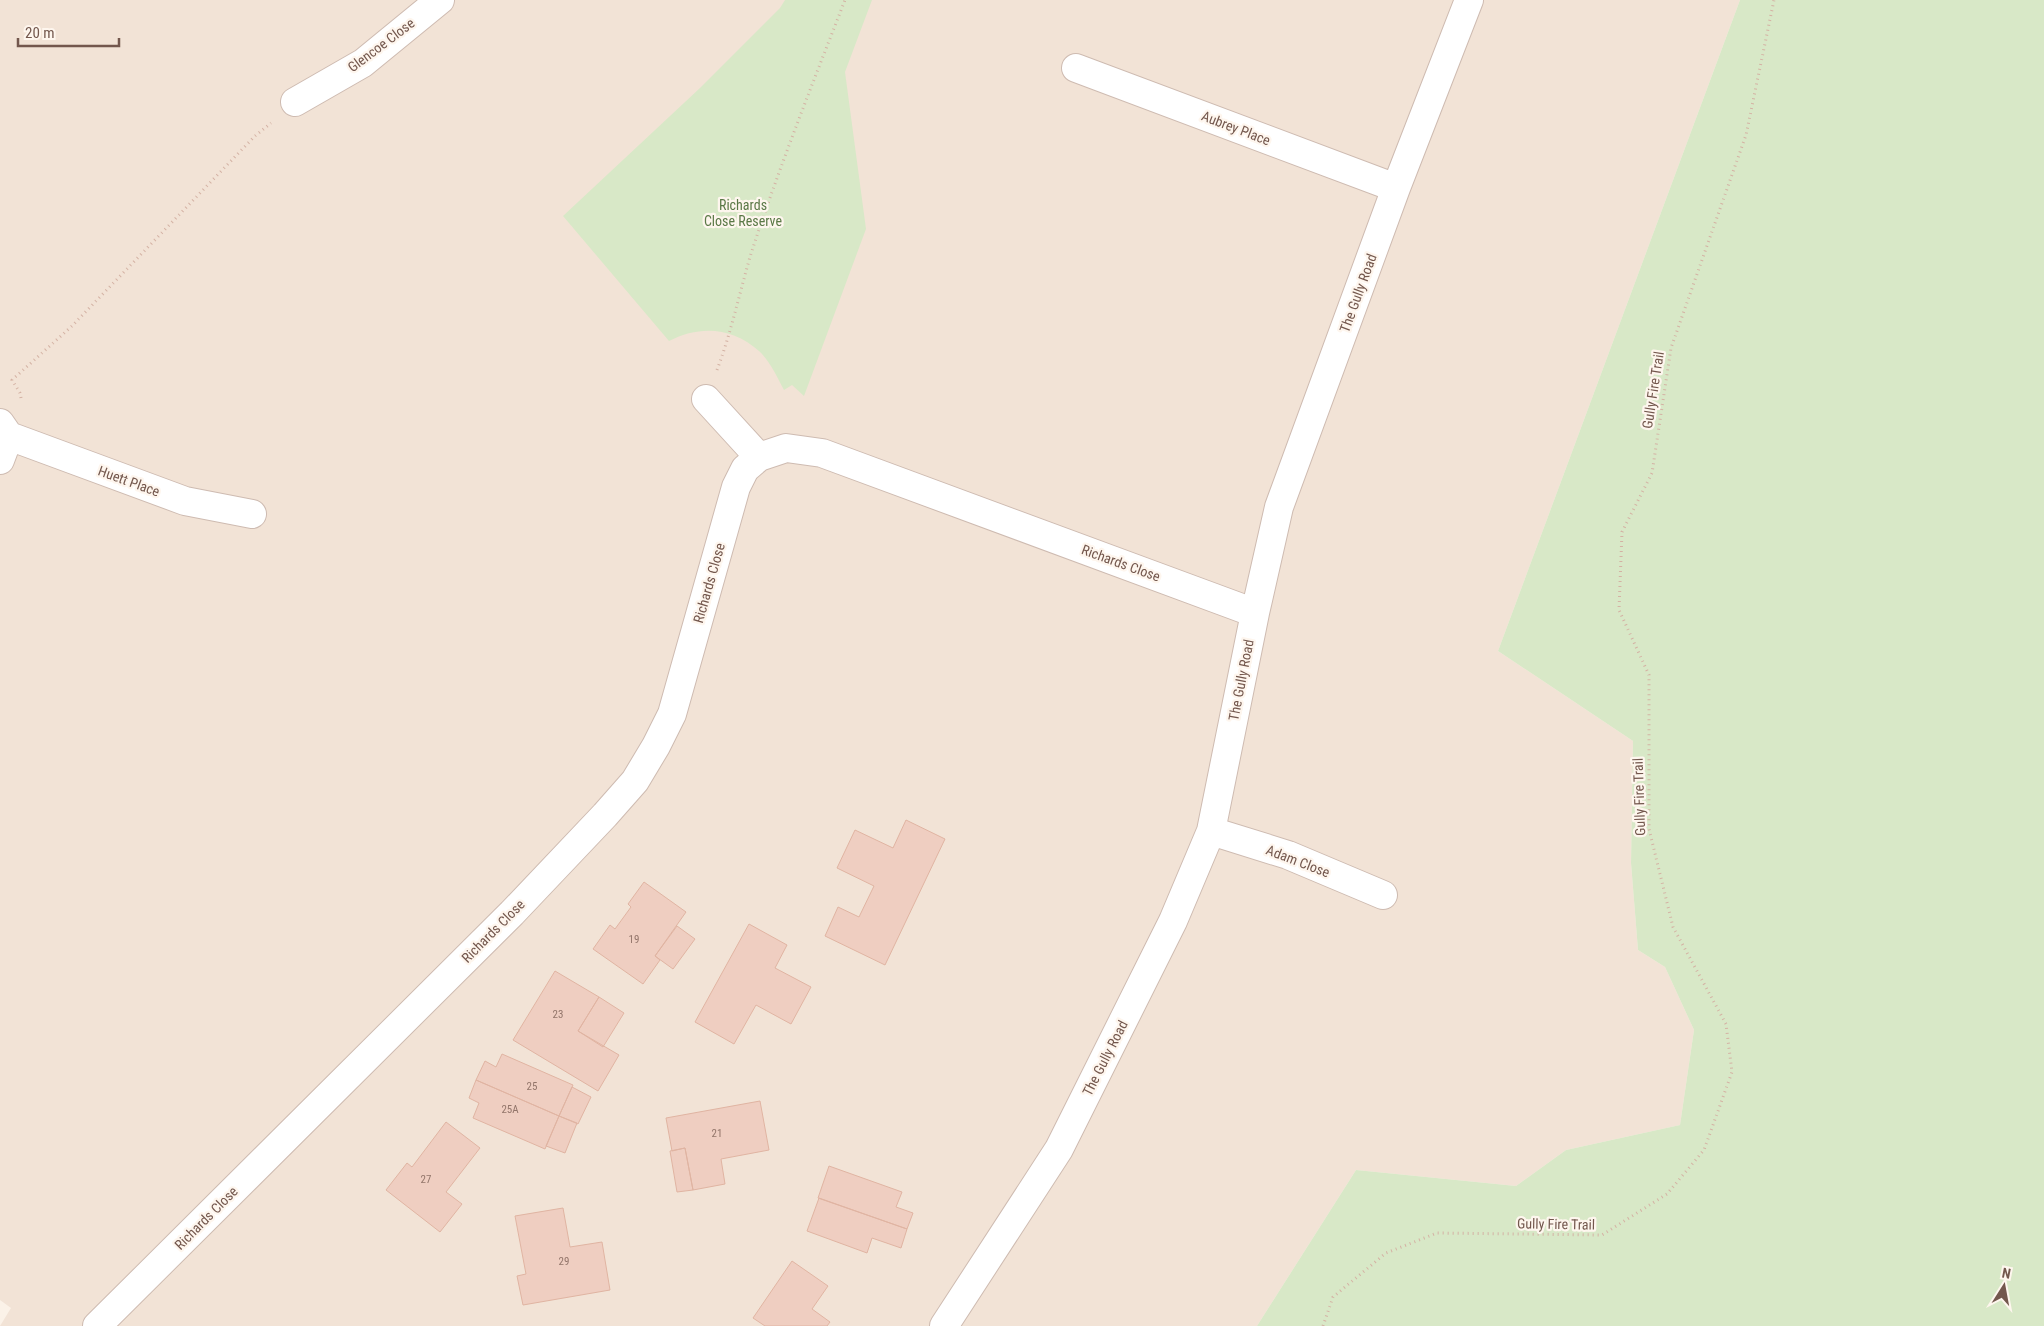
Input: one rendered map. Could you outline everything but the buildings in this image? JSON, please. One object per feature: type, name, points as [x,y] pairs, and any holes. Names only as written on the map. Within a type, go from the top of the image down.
[{"type":"street","name":"Glencoe Close","points":[[295,102],[362,63],[440,0]]},
{"type":"street","name":"The Gully Road","points":[[944,1326],[1059,1149],[1173,921],[1211,831],[1255,613],[1279,507],[1396,188],[1469,0]]},
{"type":"street","name":"Aubrey Place","points":[[1076,68],[1396,188]]},
{"type":"street","points":[[706,399],[759,456]]},
{"type":"street","name":"Huett Place","points":[[3,440],[185,501],[252,514]]},
{"type":"street","name":"Richards Close","points":[[98,1326],[512,913],[635,781],[672,714],[736,487],[745,469],[759,456],[786,448],[822,453],[1255,613]]},
{"type":"street","name":"Adam Close","points":[[1211,831],[1288,855],[1383,895]]},
{"type":"path","points":[[706,399],[727,342],[750,258],[793,133],[845,0]]},
{"type":"path","name":"Gully Fire Trail","points":[[1323,1326],[1333,1297],[1386,1253],[1437,1234],[1602,1235],[1667,1194],[1704,1150],[1732,1072],[1726,1024],[1673,927],[1649,829],[1649,675],[1619,610],[1620,581],[1622,532],[1652,472],[1671,348],[1746,135],[1774,0]]},
{"type":"path","points":[[21,401],[20,393],[12,380],[72,326],[255,136],[295,102]]},
{"type":"shaded area","points":[[0,0],[1740,0],[1498,651],[1633,741],[1631,863],[1638,950],[1665,967],[1694,1030],[1680,1125],[1566,1150],[1516,1186],[1356,1170],[1257,1326],[0,1326],[11,1308],[0,1300]]},
{"type":"green space","name":"Richards Close Reserve","points":[[785,0],[872,0],[845,72],[866,229],[804,396],[792,385],[784,390],[767,359],[749,343],[738,337],[716,331],[704,331],[692,332],[669,341],[563,216],[700,88],[780,8]]},
{"type":"green space","points":[[1740,0],[2044,0],[2044,1326],[1257,1326],[1356,1170],[1516,1186],[1566,1150],[1680,1125],[1694,1030],[1665,967],[1638,950],[1631,863],[1633,741],[1498,651]]}]
